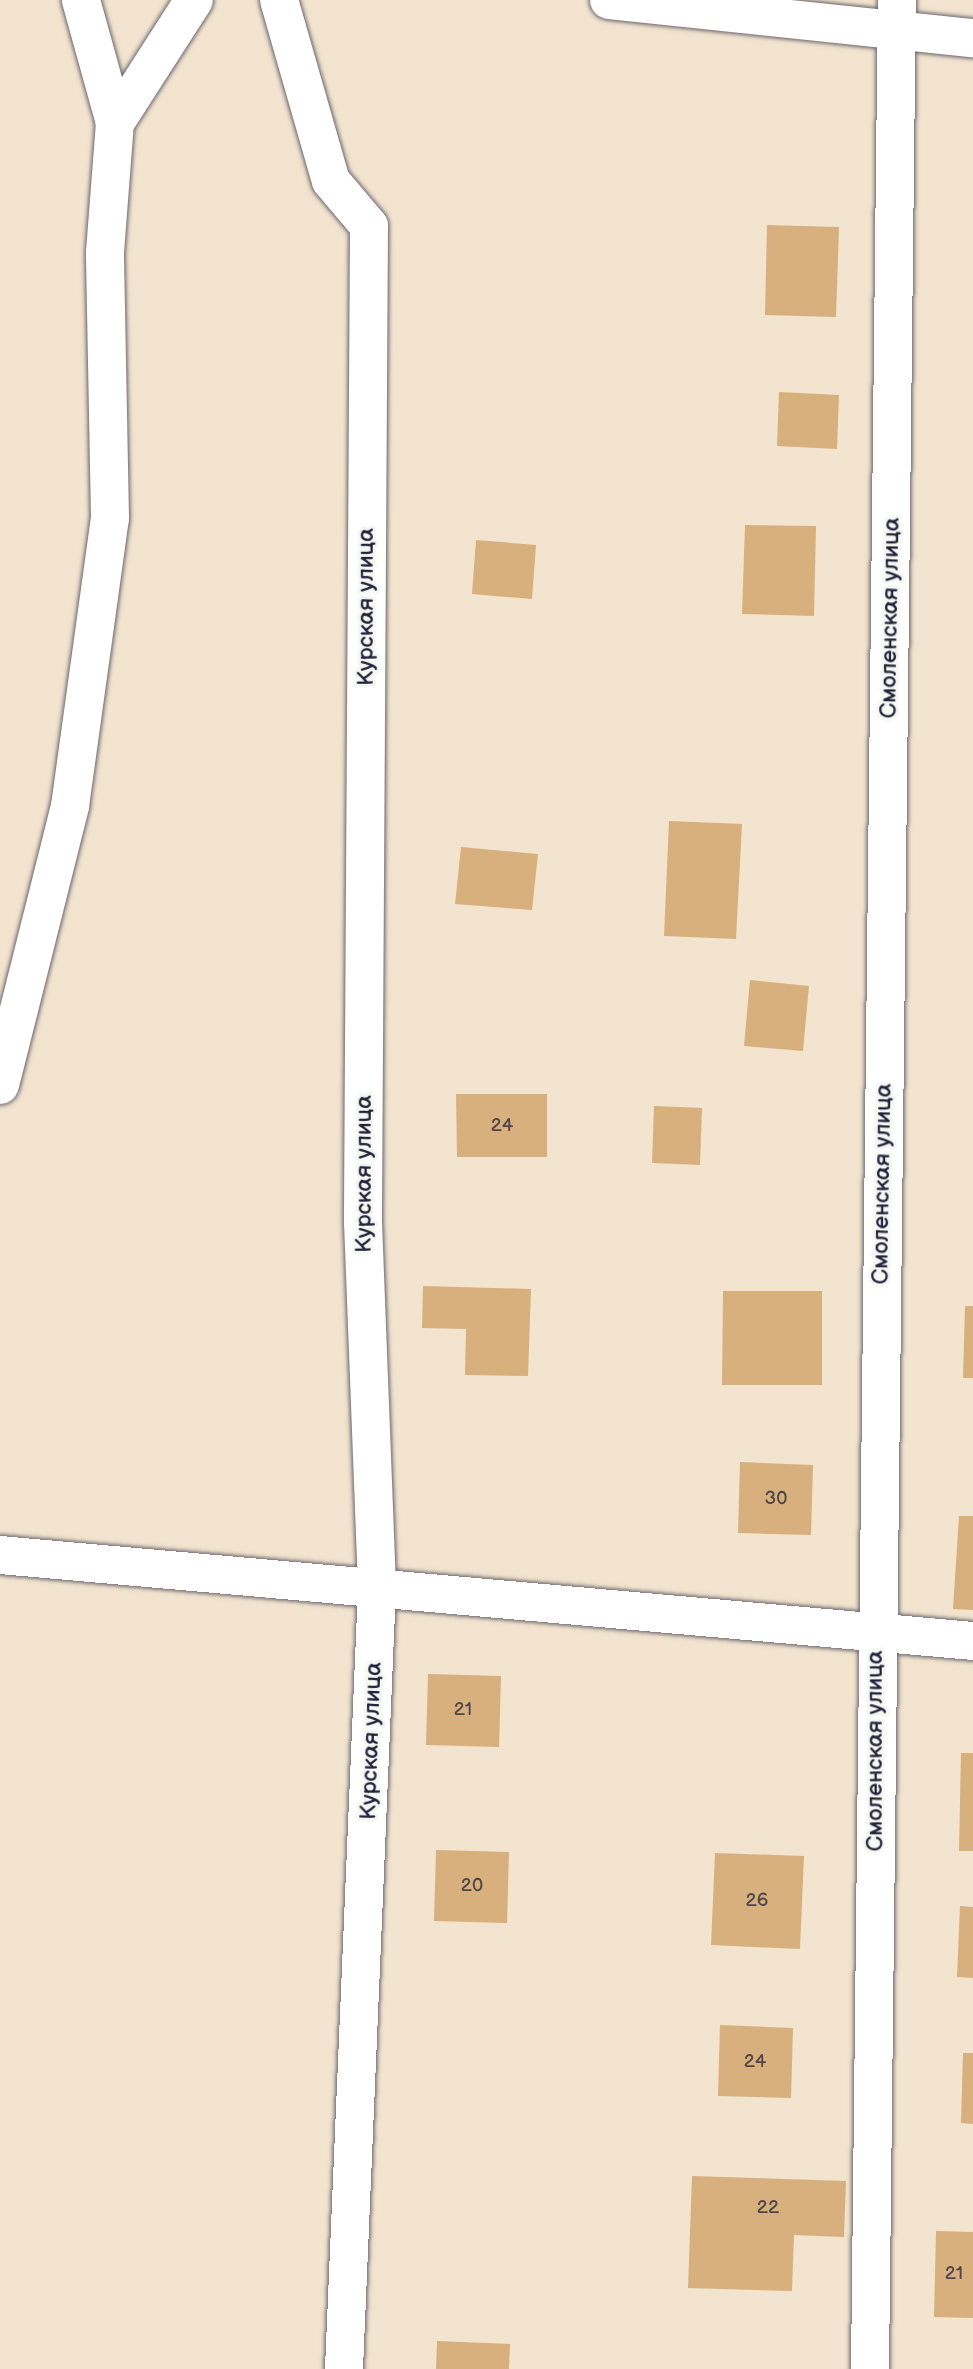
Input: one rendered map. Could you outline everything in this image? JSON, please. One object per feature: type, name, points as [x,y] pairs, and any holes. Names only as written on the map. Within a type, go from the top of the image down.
[{"type":"street","points":[[0,1085],[70,806],[110,518],[105,252],[115,123],[81,0]]},
{"type":"street","points":[[115,123],[194,0]]},
{"type":"street","name":"Курская улица","points":[[279,0],[331,181],[369,226],[363,1222],[377,1588],[344,2369]]},
{"type":"street","points":[[609,0],[897,17],[973,38]]},
{"type":"street","name":"Смоленская улица","points":[[870,2369],[876,1633],[897,17]]},
{"type":"street","points":[[0,1555],[973,1641]]},
{"type":"building","points":[[767,225],[839,227],[836,317],[765,315]]},
{"type":"building","points":[[779,392],[839,395],[837,449],[777,446]]},
{"type":"building","points":[[745,525],[816,526],[814,616],[742,614]]},
{"type":"building","points":[[476,540],[536,545],[532,599],[472,594]]},
{"type":"building","points":[[669,821],[742,824],[736,939],[664,936]]},
{"type":"building","points":[[461,847],[538,854],[532,910],[455,904]]},
{"type":"building","points":[[750,980],[809,986],[803,1051],[744,1046]]},
{"type":"building","points":[[456,1094],[547,1094],[547,1157],[457,1157]]},
{"type":"building","points":[[654,1106],[702,1108],[700,1165],[652,1163]]},
{"type":"building","points":[[423,1286],[531,1289],[528,1376],[465,1375],[466,1329],[422,1328]]},
{"type":"building","points":[[723,1291],[822,1291],[822,1385],[722,1385]]},
{"type":"building","points":[[965,1306],[973,1306],[973,1378],[963,1378]]},
{"type":"building","points":[[740,1462],[813,1465],[811,1535],[738,1533]]},
{"type":"building","points":[[959,1516],[973,1516],[973,1610],[953,1609]]},
{"type":"building","points":[[428,1674],[501,1676],[499,1747],[426,1745]]},
{"type":"building","points":[[961,1753],[973,1753],[973,1851],[959,1851]]},
{"type":"building","points":[[436,1850],[509,1852],[507,1923],[434,1921]]},
{"type":"building","points":[[715,1853],[804,1856],[800,1949],[711,1945]]},
{"type":"building","points":[[960,1906],[973,1907],[973,1978],[957,1977]]},
{"type":"building","points":[[720,2025],[793,2028],[791,2098],[718,2096]]},
{"type":"building","points":[[963,2053],[973,2053],[973,2124],[961,2123]]},
{"type":"building","points":[[692,2176],[846,2181],[844,2237],[794,2235],[792,2291],[688,2288]]},
{"type":"building","points":[[936,2231],[973,2232],[973,2318],[934,2317]]},
{"type":"building","points":[[437,2341],[510,2344],[509,2369],[436,2369]]}]
